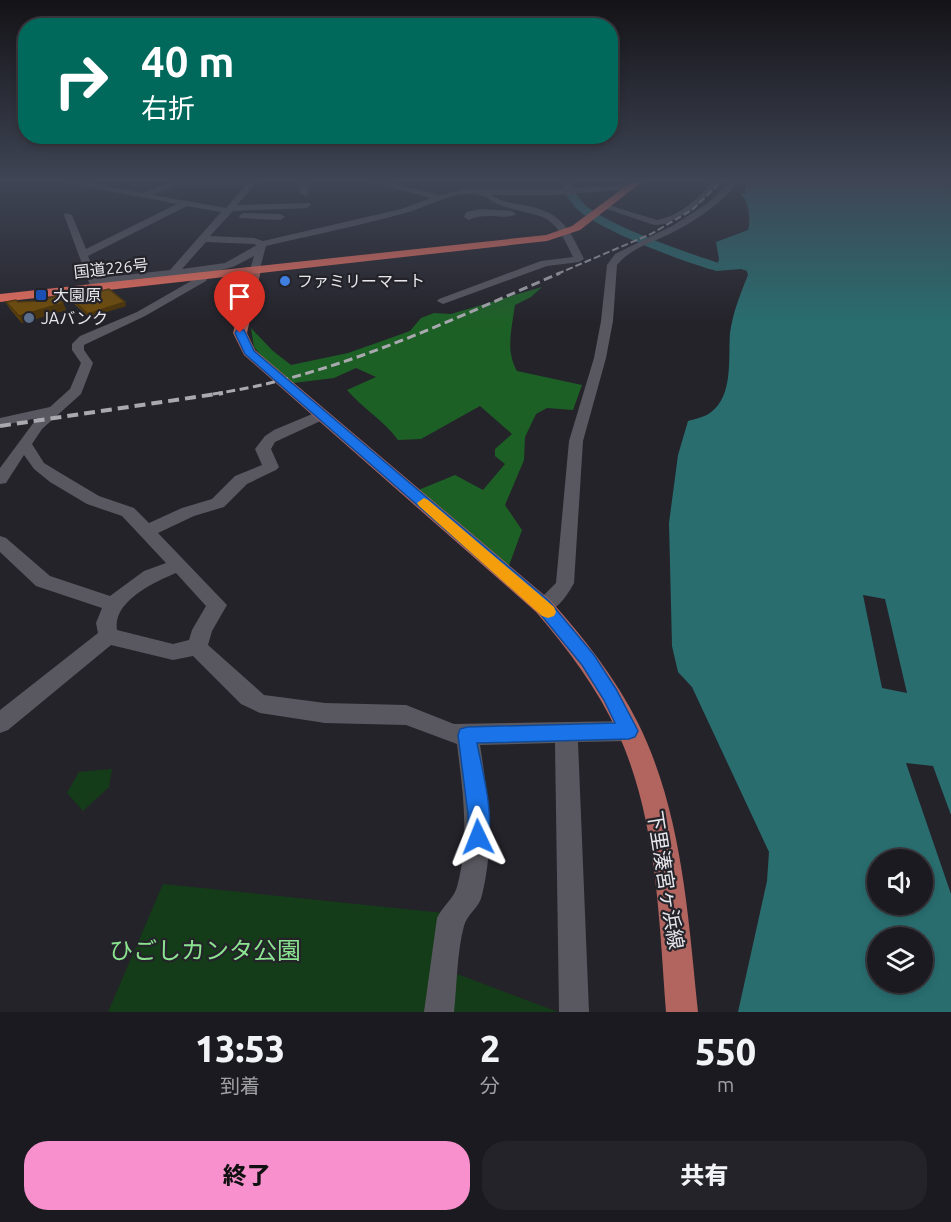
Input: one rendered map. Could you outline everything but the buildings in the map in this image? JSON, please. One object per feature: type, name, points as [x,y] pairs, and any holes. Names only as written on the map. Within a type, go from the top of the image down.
[{"type":"highway","name":"国道226号","points":[[0,298],[95,284],[525,242],[566,233],[574,228]]},
{"type":"main road","name":"下里湊宮ヶ浜線","points":[[255,270],[240,333],[246,348],[543,606],[588,660],[610,694],[629,731],[649,784],[664,844],[682,1012]]},
{"type":"street","points":[[73,228],[95,284],[222,267],[262,246],[334,228]]},
{"type":"street","points":[[84,254],[136,228]]},
{"type":"street","points":[[173,273],[213,228]]},
{"type":"street","points":[[226,240],[238,228]]},
{"type":"street","points":[[443,301],[545,263],[579,259],[563,228]]},
{"type":"street","points":[[543,606],[560,592],[565,583],[576,441],[600,358],[607,321],[612,265],[619,256],[671,228]]},
{"type":"street","points":[[203,239],[254,240],[262,246]]},
{"type":"street","points":[[255,270],[262,246]]},
{"type":"street","points":[[0,479],[37,426],[69,399],[87,363],[78,350],[78,344],[84,339],[141,314],[202,279],[204,275]]},
{"type":"street","points":[[0,422],[52,411]]},
{"type":"street","points":[[147,531],[226,497],[241,480],[271,467],[263,449],[270,439],[322,415]]},
{"type":"street","points":[[0,431],[37,426]]},
{"type":"street","points":[[24,444],[39,466],[56,478],[93,500],[128,512],[217,605],[202,630],[197,647]]},
{"type":"street","points":[[0,542],[43,581],[113,604]]},
{"type":"street","points":[[108,636],[106,623],[113,604],[150,576],[179,565]]},
{"type":"street","points":[[108,636],[173,652],[197,647]]},
{"type":"street","points":[[0,723],[108,636]]},
{"type":"street","points":[[197,647],[249,697],[260,704],[325,713],[406,715],[453,734],[629,731]]},
{"type":"street","points":[[566,733],[574,1012]]},
{"type":"street","points":[[439,1012],[451,918],[470,896],[478,837],[478,814],[467,735]]},
{"type":"green space","points":[[542,287],[531,297],[515,305],[510,339],[513,363],[517,371],[582,385],[573,410],[547,408],[536,414],[525,437],[524,460],[505,505],[522,530],[507,571],[416,491],[455,475],[483,490],[505,464],[495,456],[495,449],[512,434],[480,406],[421,439],[398,440],[347,390],[376,377],[356,368],[334,378],[285,384],[254,347],[251,328],[273,351],[291,365],[348,353],[410,331],[421,318],[434,313],[451,314]]},
{"type":"green space","points":[[112,769],[109,787],[83,811],[67,793],[79,772]]},
{"type":"green space","name":"ひごしカンタ公園","points":[[163,884],[444,913],[436,966],[558,1012],[108,1012]]},
{"type":"water","points":[[748,228],[951,228],[951,1012],[738,1012],[767,881],[769,852],[692,687],[678,672],[672,646],[669,523],[678,455],[688,421],[710,413],[723,397],[728,376],[731,325],[748,275],[747,271],[741,269],[716,271],[719,259],[716,242]]},
{"type":"pier","points":[[863,595],[885,599],[907,693],[882,688]]},
{"type":"pier","points":[[906,763],[933,766],[951,815],[951,894]]},
{"type":"waterway","points":[[619,228],[717,267]]},
{"type":"railway","points":[[557,274],[661,228]]},
{"type":"railway","points":[[213,394],[259,386],[303,374],[391,345],[560,273]]},
{"type":"railway","points":[[0,426],[223,393]]},
{"type":"slow traffic","points":[[424,503],[548,612]]},
{"type":"place","name":"ファミリーマート","points":[[285,281]]},
{"type":"place","name":"大園原","points":[[41,295]]},
{"type":"place","name":"JAバンク","points":[[29,318]]},
{"type":"route","points":[[240,333],[249,352],[543,606],[588,660],[610,694],[629,731],[467,735],[478,814],[478,837]]}]
